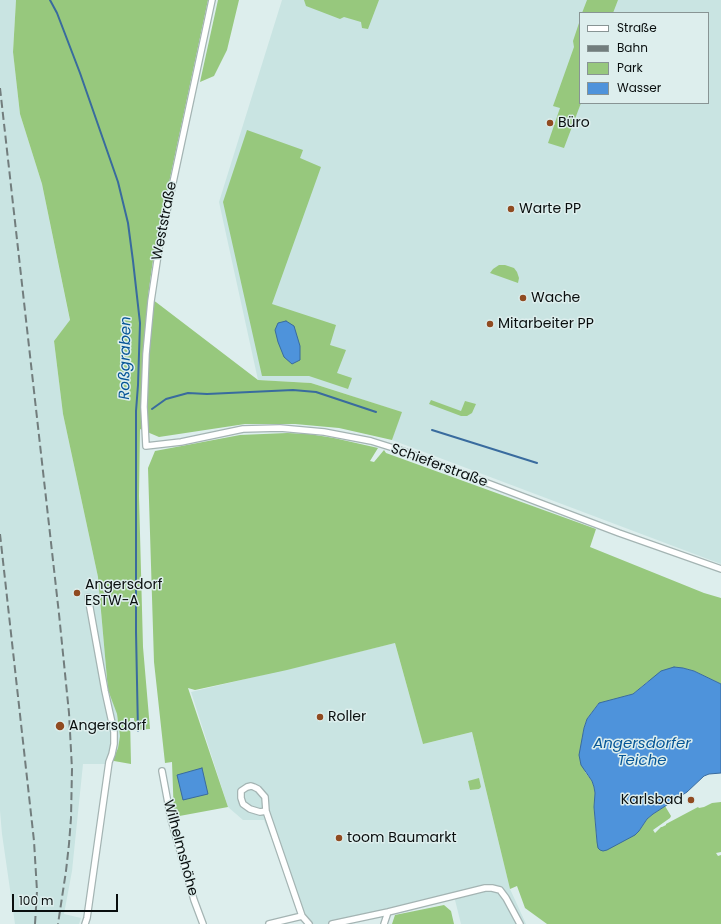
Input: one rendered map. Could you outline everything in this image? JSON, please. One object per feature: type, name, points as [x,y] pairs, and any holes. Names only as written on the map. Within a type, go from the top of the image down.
[{"type":"street","name":"Weststraße","points":[[146,446],[144,407],[146,354],[151,301],[159,248],[212,0]]},
{"type":"street","name":"Schieferstraße","points":[[146,446],[181,442],[243,429],[280,428],[324,432],[371,442],[403,451],[619,533],[721,569]]},
{"type":"street","points":[[85,924],[109,762],[114,744],[114,732],[88,597]]},
{"type":"street","name":"Wilhelmshöhe","points":[[162,772],[171,819],[194,900],[203,924]]},
{"type":"street","points":[[266,811],[260,812],[250,809],[243,804],[241,792],[251,786],[258,789],[265,797],[266,811],[302,916],[309,924]]},
{"type":"street","points":[[332,924],[485,888],[500,890],[520,924]]},
{"type":"street","points":[[384,924],[388,912]]},
{"type":"street","points":[[270,924],[302,916]]},
{"type":"shaded area","points":[[0,0],[16,0],[13,52],[20,114],[42,184],[70,321],[54,341],[63,414],[98,577],[108,690],[117,714],[120,736],[118,748],[113,760],[105,764],[83,764],[72,871],[64,914],[81,918],[79,924],[15,924],[0,811]]},
{"type":"shaded area","points":[[282,0],[721,0],[721,564],[392,440],[401,412],[311,383],[258,380],[219,202]]},
{"type":"shaded area","points":[[395,643],[423,744],[472,732],[510,889],[526,924],[461,924],[454,896],[331,924],[309,924],[302,916],[264,820],[243,820],[228,807],[191,692]]},
{"type":"green space","points":[[16,0],[208,0],[154,253],[148,296],[258,380],[311,383],[402,412],[392,440],[339,428],[295,424],[245,424],[159,437],[140,429],[139,496],[143,647],[150,729],[135,730],[134,718],[130,718],[131,764],[113,760],[118,748],[120,736],[117,714],[108,690],[98,577],[63,414],[54,341],[70,320],[42,184],[20,114],[13,52]]},
{"type":"green space","points":[[218,0],[239,0],[227,50],[214,76],[200,82]]},
{"type":"green space","points":[[304,0],[379,0],[368,29],[362,28],[361,22],[344,17],[340,19],[306,6]]},
{"type":"green space","points":[[587,0],[618,0],[613,12],[582,12]]},
{"type":"green space","points":[[579,23],[579,104],[581,104],[564,148],[548,143],[560,108],[553,106],[574,47],[573,41]]},
{"type":"green space","points":[[247,130],[303,150],[300,158],[321,167],[272,304],[336,325],[330,345],[346,350],[337,373],[352,378],[348,389],[309,376],[262,376],[223,202]]},
{"type":"green space","points":[[499,265],[514,268],[519,278],[518,283],[490,273]]},
{"type":"green space","points":[[431,400],[461,411],[465,401],[476,404],[472,413],[467,416],[461,416],[429,404]]},
{"type":"green space","points":[[287,433],[309,434],[334,438],[378,448],[370,461],[374,462],[384,450],[386,453],[596,529],[590,547],[704,593],[721,598],[721,684],[694,671],[683,668],[647,682],[633,694],[598,704],[587,719],[582,743],[585,772],[592,781],[595,793],[594,807],[597,842],[639,831],[647,819],[665,806],[671,816],[653,830],[655,833],[661,827],[698,807],[704,807],[712,803],[721,802],[721,852],[716,853],[718,856],[721,855],[721,924],[547,924],[525,908],[517,886],[510,889],[472,732],[423,744],[395,643],[287,670],[195,690],[188,688],[228,807],[174,817],[172,762],[165,763],[154,662],[148,468],[155,451],[240,435]]},
{"type":"green space","points":[[479,778],[481,787],[479,789],[470,790],[468,781]]},
{"type":"green space","points":[[444,905],[451,911],[454,924],[392,924],[395,915]]},
{"type":"water","points":[[286,321],[294,326],[300,346],[300,360],[292,364],[284,357],[275,330],[278,323]]},
{"type":"water","name":"Angersdorfer Teiche","points":[[674,667],[694,671],[721,684],[721,773],[704,776],[687,792],[647,819],[635,835],[607,850],[600,850],[597,842],[594,787],[592,781],[581,765],[579,755],[587,719],[599,703],[633,694],[661,671]]},
{"type":"water","points":[[202,768],[208,794],[183,800],[177,775]]},
{"type":"waterway","name":"Roßgraben","points":[[50,0],[57,13],[80,73],[118,182],[128,223],[133,261],[140,323],[136,411],[136,632],[138,731]]},
{"type":"waterway","points":[[152,409],[166,399],[188,393],[207,394],[293,390],[316,392],[376,412]]},
{"type":"waterway","points":[[432,430],[537,463]]},
{"type":"railway","points":[[0,88],[69,713],[72,769],[71,818],[66,871],[58,924]]},
{"type":"railway","points":[[0,534],[34,841],[37,891],[35,924]]},
{"type":"place","name":"Büro","points":[[550,123]]},
{"type":"place","name":"Warte PP","points":[[511,209]]},
{"type":"place","name":"Wache","points":[[523,298]]},
{"type":"place","name":"Mitarbeiter PP","points":[[490,324]]},
{"type":"place","name":"Angersdorf ESTW-A","points":[[77,593]]},
{"type":"place","name":"Roller","points":[[320,717]]},
{"type":"place","name":"Angersdorf","points":[[60,726]]},
{"type":"place","name":"Karlsbad","points":[[691,800]]},
{"type":"place","name":"toom Baumarkt","points":[[339,838]]}]
